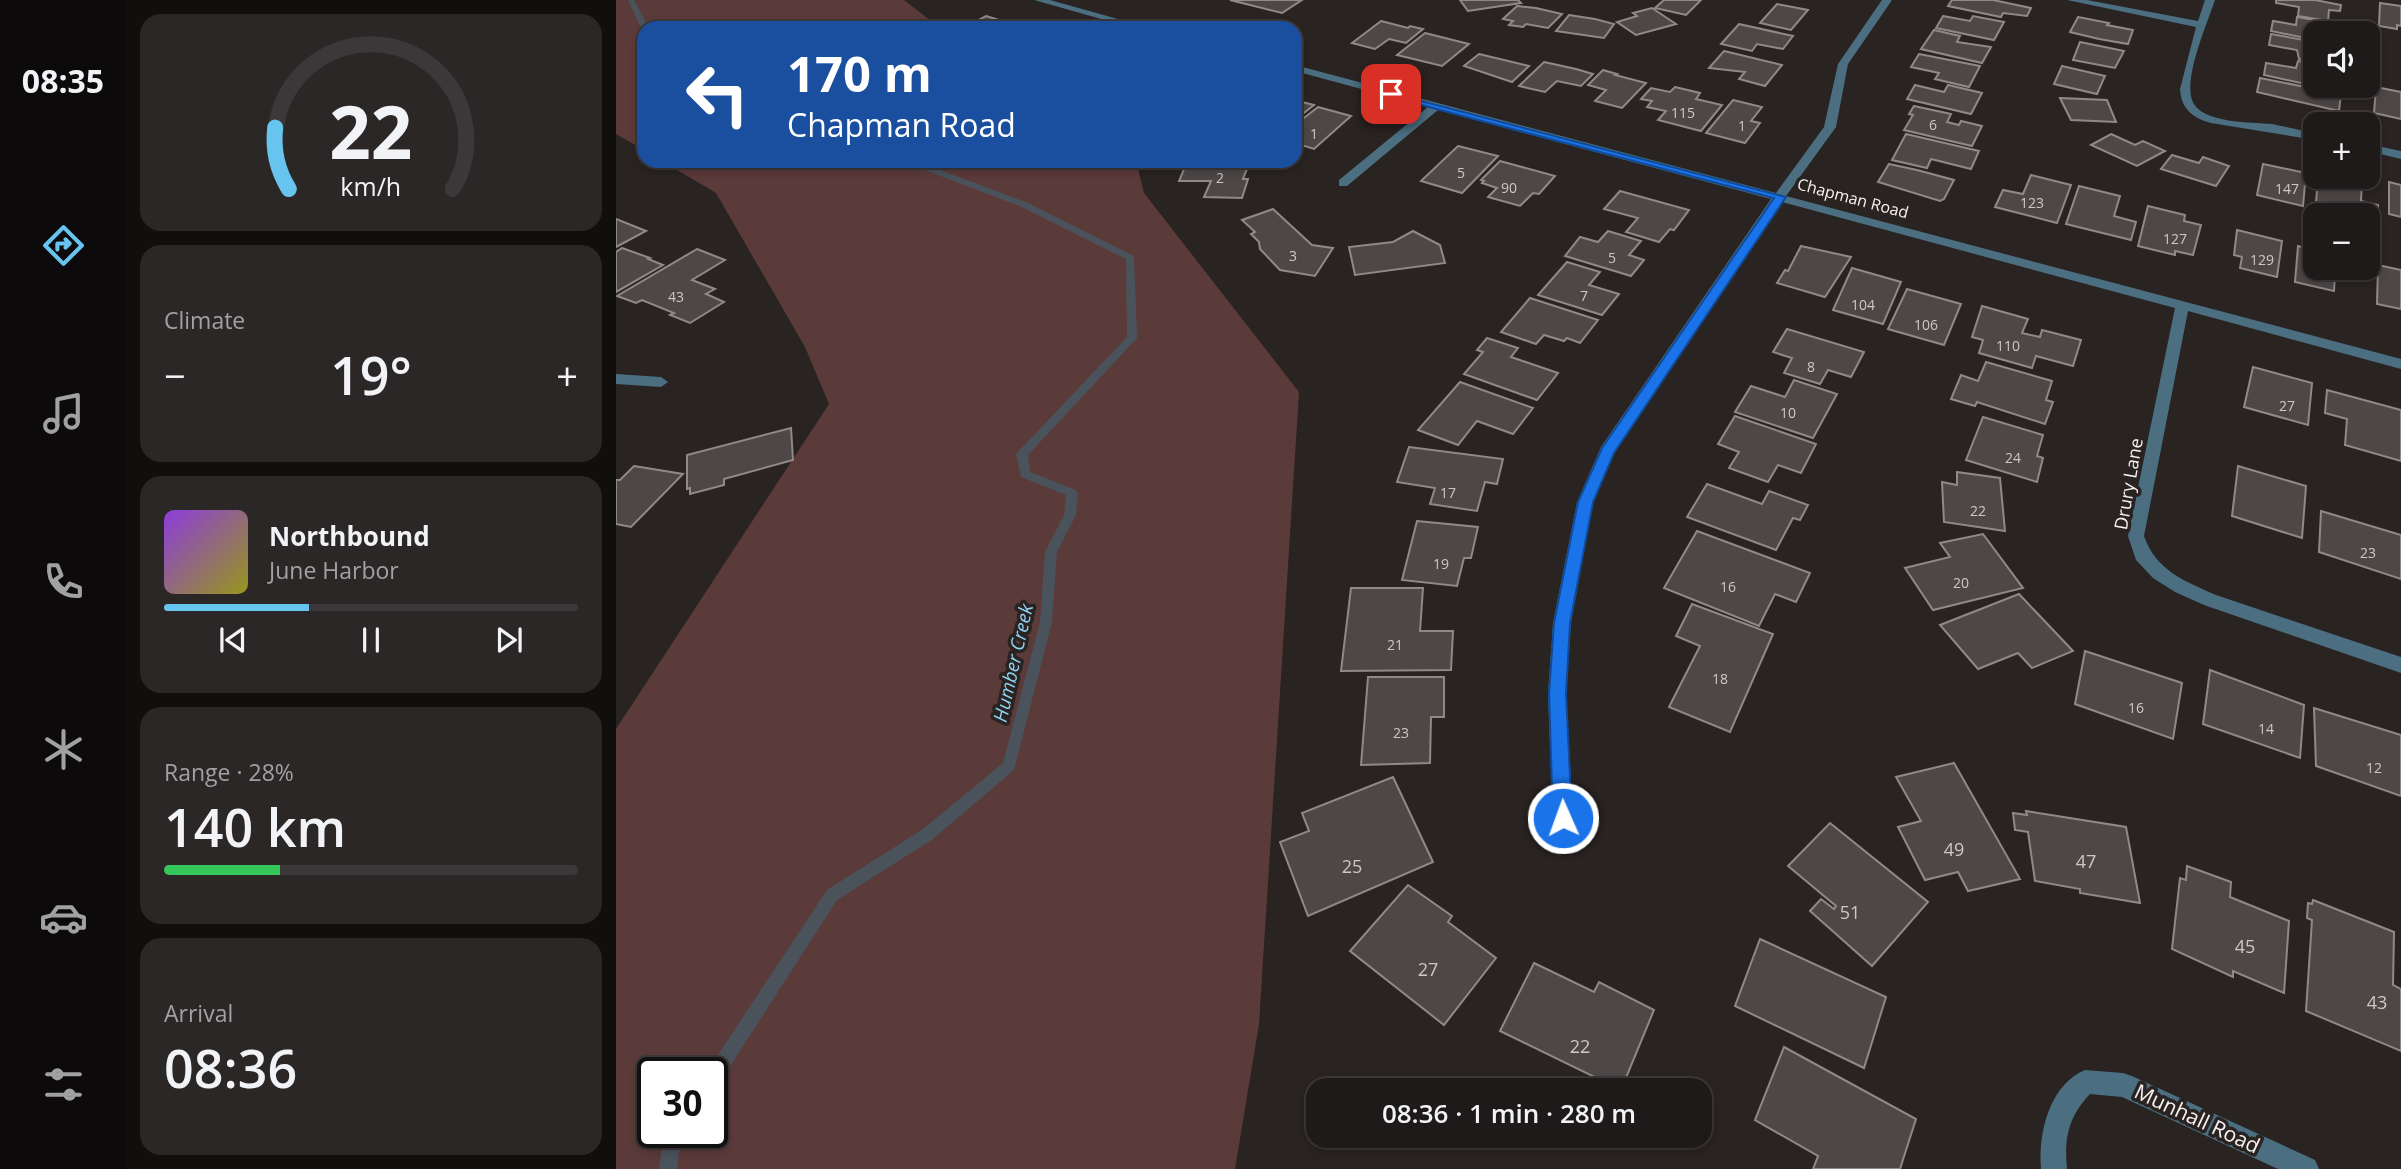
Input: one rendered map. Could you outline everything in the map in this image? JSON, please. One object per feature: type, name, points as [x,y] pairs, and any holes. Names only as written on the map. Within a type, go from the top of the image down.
[{"type":"street","points":[[1039,0],[1118,21]]},
{"type":"street","points":[[1563,818],[1557,694],[1562,623],[1585,502],[1607,452],[1830,127],[1843,64],[1887,0]]},
{"type":"street","points":[[2072,0],[2202,25]]},
{"type":"street","points":[[2210,0],[2186,90],[2189,107],[2216,121],[2303,134]]},
{"type":"street","name":"Chapman Road","points":[[1302,70],[2401,364]]},
{"type":"street","points":[[1343,183],[1436,106]]},
{"type":"street","points":[[2380,151],[2401,155]]},
{"type":"street","name":"Drury Lane","points":[[2182,306],[2136,536],[2142,555],[2159,573],[2210,600],[2401,665]]},
{"type":"street","points":[[616,379],[662,382]]},
{"type":"street","name":"Munhall Road","points":[[2054,1169],[2051,1149],[2056,1125],[2068,1098],[2085,1082],[2123,1085],[2305,1169]]},
{"type":"shaded area","points":[[616,0],[904,0],[931,21],[637,21],[637,146],[616,134]]},
{"type":"shaded area","points":[[674,168],[1138,168],[1144,193],[1299,392],[1259,1024],[1235,1169],[616,1169],[616,729],[829,404],[805,347],[716,193]]},
{"type":"building","points":[[1230,0],[1302,0],[1282,13]]},
{"type":"building","points":[[1460,0],[1518,0],[1521,3],[1468,11]]},
{"type":"building","points":[[1664,0],[1701,0],[1686,15],[1655,8]]},
{"type":"building","points":[[1952,0],[1993,0],[2031,8],[2027,16],[2003,13],[2001,17],[1948,6]]},
{"type":"building","points":[[2276,0],[2315,0],[2341,5],[2340,11],[2329,10],[2328,21],[2298,16],[2299,7],[2276,3]]},
{"type":"building","points":[[2380,3],[2401,6],[2401,26],[2397,25],[2397,29],[2380,26]]},
{"type":"building","points":[[1777,4],[1808,10],[1791,30],[1760,23]]},
{"type":"building","points":[[1517,6],[1562,14],[1548,28],[1526,24],[1523,27],[1509,25],[1513,21],[1503,19]]},
{"type":"building","points":[[1652,8],[1676,24],[1636,35],[1617,22],[1637,16],[1633,13]]},
{"type":"building","points":[[1569,15],[1614,24],[1604,38],[1556,31]]},
{"type":"building","points":[[986,16],[1002,21],[977,21]]},
{"type":"building","points":[[1943,16],[1970,21],[1973,16],[2004,22],[1994,40],[1936,28]]},
{"type":"building","points":[[2078,17],[2133,30],[2128,44],[2070,32]]},
{"type":"building","points":[[2297,17],[2321,21],[2303,21],[2303,38],[2271,31],[2273,21],[2296,25]]},
{"type":"building","points":[[1381,21],[1423,29],[1406,43],[1389,39],[1375,49],[1352,43]]},
{"type":"building","points":[[1739,24],[1793,36],[1783,49],[1757,44],[1752,51],[1721,44]]},
{"type":"building","points":[[1934,30],[1960,36],[1957,42],[1991,47],[1982,63],[1921,49]]},
{"type":"building","points":[[1425,33],[1469,44],[1442,66],[1397,55]]},
{"type":"building","points":[[2271,34],[2303,40],[2303,60],[2299,59],[2297,50],[2269,45]]},
{"type":"building","points":[[2080,42],[2124,51],[2115,68],[2073,60]]},
{"type":"building","points":[[1724,51],[1782,65],[1765,86],[1739,79],[1745,72],[1709,68]]},
{"type":"building","points":[[1479,54],[1529,66],[1512,82],[1464,66]]},
{"type":"building","points":[[1919,54],[1980,66],[1969,87],[1935,79],[1939,73],[1911,67]]},
{"type":"building","points":[[2298,61],[2303,62],[2303,83],[2264,75],[2266,63],[2296,68]]},
{"type":"building","points":[[1544,62],[1593,74],[1581,86],[1557,81],[1545,92],[1519,86]]},
{"type":"building","points":[[2062,66],[2105,76],[2097,94],[2054,84]]},
{"type":"building","points":[[1603,70],[1646,83],[1622,108],[1595,101],[1606,90],[1588,85]]},
{"type":"building","points":[[2260,78],[2303,86],[2303,98],[2341,98],[2339,111],[2257,92]]},
{"type":"building","points":[[1915,85],[1944,92],[1948,85],[1982,93],[1971,114],[1907,99]]},
{"type":"building","points":[[1675,87],[1700,93],[1696,99],[1722,105],[1701,131],[1658,120],[1666,111],[1647,107],[1652,101],[1641,99],[1651,88],[1670,92]]},
{"type":"building","points":[[2380,88],[2401,92],[2401,119],[2374,112],[2375,98],[2380,98]]},
{"type":"building","points":[[2060,98],[2107,100],[2116,122],[2071,120]]},
{"type":"building","points":[[1733,100],[1762,107],[1751,121],[1760,123],[1745,143],[1706,133]]},
{"type":"building","points":[[1302,102],[1314,105],[1302,114]]},
{"type":"building","points":[[1914,106],[1951,114],[1947,122],[1959,125],[1961,121],[1982,126],[1972,146],[1904,130],[1913,115],[1909,114]]},
{"type":"building","points":[[1318,107],[1351,116],[1314,149],[1302,145],[1302,120]]},
{"type":"building","points":[[1906,134],[1979,151],[1971,169],[1931,159],[1927,168],[1892,160]]},
{"type":"building","points":[[2111,134],[2135,145],[2143,141],[2165,151],[2137,166],[2091,145]]},
{"type":"building","points":[[1458,146],[1498,156],[1462,193],[1421,181]]},
{"type":"building","points":[[2172,155],[2199,163],[2203,157],[2229,166],[2216,186],[2161,169]]},
{"type":"building","points":[[1500,161],[1555,176],[1539,194],[1533,193],[1520,206],[1488,197],[1497,188],[1482,183],[1484,181],[1481,180]]},
{"type":"building","points":[[1889,164],[1954,180],[1944,199],[1940,201],[1878,182]]},
{"type":"building","points":[[2263,164],[2303,172],[2303,206],[2257,195]]},
{"type":"building","points":[[1184,168],[1252,168],[1247,169],[1243,179],[1248,179],[1242,198],[1204,197],[1211,181],[1179,181]]},
{"type":"building","points":[[2031,175],[2071,185],[2057,223],[1995,207],[2003,190],[2023,194]]},
{"type":"building","points":[[2389,182],[2401,185],[2401,217],[2389,214]]},
{"type":"building","points":[[2079,186],[2120,196],[2114,216],[2136,222],[2131,240],[2066,224]]},
{"type":"building","points":[[2317,189],[2362,189],[2361,201],[2370,203],[2316,203]]},
{"type":"building","points":[[1620,191],[1689,210],[1674,230],[1670,229],[1659,242],[1626,232],[1638,218],[1604,209]]},
{"type":"building","points":[[2148,206],[2185,215],[2184,221],[2201,225],[2193,255],[2175,251],[2175,255],[2138,246]]},
{"type":"building","points":[[1273,209],[1312,245],[1333,248],[1315,276],[1280,270],[1260,249],[1259,242],[1251,234],[1255,232],[1242,220]]},
{"type":"building","points":[[616,219],[646,231],[616,247]]},
{"type":"building","points":[[2237,230],[2282,241],[2277,277],[2240,268],[2242,257],[2234,255]]},
{"type":"building","points":[[1413,231],[1440,245],[1445,263],[1355,275],[1349,247],[1393,242]]},
{"type":"building","points":[[1608,231],[1641,241],[1629,255],[1644,260],[1631,276],[1565,256],[1580,237],[1598,242]]},
{"type":"building","points":[[1801,246],[1851,257],[1825,297],[1777,283],[1785,270],[1788,271]]},
{"type":"building","points":[[2298,246],[2303,247],[2303,280],[2335,280],[2334,291],[2295,282]]},
{"type":"building","points":[[622,248],[663,265],[616,292],[616,252]]},
{"type":"building","points":[[697,249],[725,260],[692,280],[715,289],[706,294],[724,302],[690,323],[670,315],[674,313],[642,300],[636,303],[617,296]]},
{"type":"building","points":[[1567,262],[1600,272],[1589,285],[1619,294],[1602,315],[1538,295]]},
{"type":"building","points":[[2380,265],[2401,270],[2401,309],[2377,304]]},
{"type":"building","points":[[1852,268],[1901,282],[1883,324],[1833,310]]},
{"type":"building","points":[[1907,289],[1961,304],[1944,345],[1888,329]]},
{"type":"building","points":[[1530,298],[1598,320],[1580,343],[1544,335],[1536,344],[1501,332]]},
{"type":"building","points":[[1982,306],[2028,319],[2022,333],[2040,337],[2042,330],[2081,340],[2073,366],[2036,356],[2032,368],[1979,353],[1983,340],[1972,337]]},
{"type":"building","points":[[1787,329],[1864,352],[1851,377],[1828,370],[1820,384],[1784,373],[1792,358],[1773,352]]},
{"type":"building","points":[[1487,338],[1518,348],[1511,357],[1558,373],[1537,400],[1464,374],[1483,352],[1477,350]]},
{"type":"building","points":[[1986,362],[2052,381],[2046,400],[2053,402],[2045,424],[1977,402],[1975,406],[1951,399],[1961,375],[1978,381]]},
{"type":"building","points":[[2253,367],[2312,383],[2308,425],[2244,407]]},
{"type":"building","points":[[1794,380],[1837,394],[1813,438],[1735,412],[1751,386],[1785,397]]},
{"type":"building","points":[[1460,382],[1533,408],[1513,434],[1477,421],[1458,445],[1418,430]]},
{"type":"building","points":[[2327,390],[2401,410],[2401,461],[2345,445],[2347,419],[2325,413]]},
{"type":"building","points":[[1735,416],[1816,444],[1801,473],[1778,465],[1768,482],[1729,468],[1739,452],[1718,444]]},
{"type":"building","points":[[1983,417],[2043,435],[2037,456],[2043,458],[2037,482],[1966,460]]},
{"type":"building","points":[[791,428],[793,460],[724,479],[724,485],[690,494],[690,488],[687,489],[687,455]]},
{"type":"building","points":[[1409,447],[1503,459],[1497,484],[1485,482],[1477,511],[1430,504],[1435,488],[1397,482]]},
{"type":"building","points":[[634,466],[683,474],[631,527],[616,524],[616,480],[620,480]]},
{"type":"building","points":[[2238,466],[2306,486],[2302,538],[2232,516]]},
{"type":"building","points":[[1957,472],[2000,478],[2005,531],[1944,522],[1942,482],[1957,485]]},
{"type":"building","points":[[1707,484],[1762,504],[1769,491],[1808,505],[1800,520],[1793,518],[1776,550],[1687,517]]},
{"type":"building","points":[[2321,511],[2401,535],[2401,579],[2319,552]]},
{"type":"building","points":[[1417,521],[1478,527],[1471,558],[1464,558],[1457,586],[1402,580]]},
{"type":"building","points":[[1697,531],[1810,573],[1796,602],[1775,594],[1759,626],[1664,588]]},
{"type":"building","points":[[1983,534],[2023,588],[1933,610],[1905,568],[1950,557],[1940,543]]},
{"type":"building","points":[[1351,588],[1423,588],[1420,631],[1453,631],[1451,670],[1341,671]]},
{"type":"building","points":[[2019,594],[2073,651],[2032,668],[2018,653],[1978,669],[1940,625]]},
{"type":"building","points":[[1692,604],[1773,634],[1730,732],[1669,707],[1700,646],[1676,636]]},
{"type":"building","points":[[2085,651],[2182,683],[2173,739],[2075,704]]},
{"type":"building","points":[[2210,670],[2304,705],[2300,758],[2203,724]]},
{"type":"building","points":[[1368,677],[1444,677],[1444,717],[1431,717],[1430,763],[1361,765]]},
{"type":"building","points":[[2314,708],[2401,735],[2401,796],[2316,766]]},
{"type":"building","points":[[1954,763],[2020,879],[1968,891],[1958,872],[1925,880],[1898,827],[1921,821],[1896,777]]},
{"type":"building","points":[[1393,777],[1433,862],[1308,916],[1280,842],[1309,831],[1302,813]]},
{"type":"building","points":[[2026,811],[2126,827],[2140,903],[2080,893],[2080,889],[2035,881],[2028,832],[2015,830],[2013,813],[2027,815]]},
{"type":"building","points":[[1830,823],[1928,902],[1872,966],[1810,911],[1821,899],[1834,909],[1836,906],[1788,866]]},
{"type":"building","points":[[2187,866],[2231,882],[2230,897],[2289,921],[2284,993],[2233,971],[2233,977],[2172,949],[2180,878],[2186,880]]},
{"type":"building","points":[[1408,885],[1452,916],[1448,922],[1496,958],[1444,1025],[1350,951]]},
{"type":"building","points":[[2313,900],[2394,932],[2393,985],[2401,989],[2401,1051],[2306,1011],[2312,920],[2307,918],[2308,903],[2312,904]]},
{"type":"building","points":[[1760,939],[1886,997],[1864,1068],[1735,1006]]},
{"type":"building","points":[[1534,963],[1594,992],[1599,982],[1654,1010],[1626,1078],[1596,1078],[1500,1031]]},
{"type":"building","points":[[1784,1047],[1916,1119],[1900,1169],[1813,1169],[1818,1156],[1755,1120]]},
{"type":"waterway","name":"Humber Creek","points":[[631,0],[642,21]]},
{"type":"waterway","name":"Humber Creek","points":[[726,1057],[832,895],[928,834],[1009,766],[1046,622],[1051,552],[1070,515],[1072,493],[1025,474],[1022,454],[1132,338],[1131,258],[1025,205],[927,168]]},
{"type":"waterway","name":"Humber Creek","points":[[668,1169],[671,1148]]},
{"type":"route","points":[[1391,94],[1780,197],[1607,452],[1585,502],[1562,623],[1557,694],[1563,818]]}]
